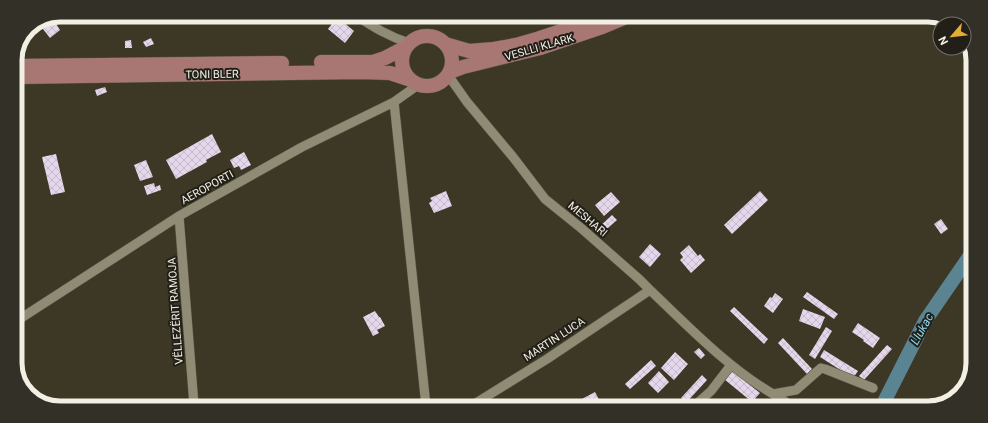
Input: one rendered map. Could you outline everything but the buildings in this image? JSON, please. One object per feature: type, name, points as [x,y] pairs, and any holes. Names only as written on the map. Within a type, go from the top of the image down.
[{"type":"main road","name":"VESLLI KLARK","points":[[445,44],[469,51],[494,49],[537,39],[586,22]]},
{"type":"main road","name":"VESLLI KLARK","points":[[449,74],[463,67],[518,55],[614,22]]},
{"type":"main road","points":[[424,36],[435,38],[445,44],[452,59],[449,74],[440,83],[434,85],[429,86],[413,82],[403,69],[402,64],[402,58],[407,45],[424,36]]},
{"type":"main road","name":"TONI BLER","points":[[22,66],[373,62],[385,58],[407,45]]},
{"type":"main road","name":"TONI BLER","points":[[22,77],[361,72],[390,73],[413,82]]},
{"type":"street","points":[[366,22],[377,30],[407,45]]},
{"type":"street","name":"MESHARI","points":[[449,74],[467,102],[546,199],[582,228],[639,279],[731,365],[756,384],[784,401]]},
{"type":"street","name":"AEROPORTI","points":[[22,317],[179,216],[302,147],[394,102],[413,82]]},
{"type":"street","points":[[394,102],[425,401]]},
{"type":"street","name":"VËLLEZËRIT RAMOJA","points":[[179,216],[194,401]]},
{"type":"street","name":"MARTIN LUCA","points":[[479,401],[547,359],[650,290]]},
{"type":"street","points":[[700,401],[711,391],[731,365]]},
{"type":"street","points":[[774,394],[796,390],[821,368],[873,388]]},
{"type":"waterway","name":"Llukac","points":[[885,401],[925,321],[966,261]]}]
